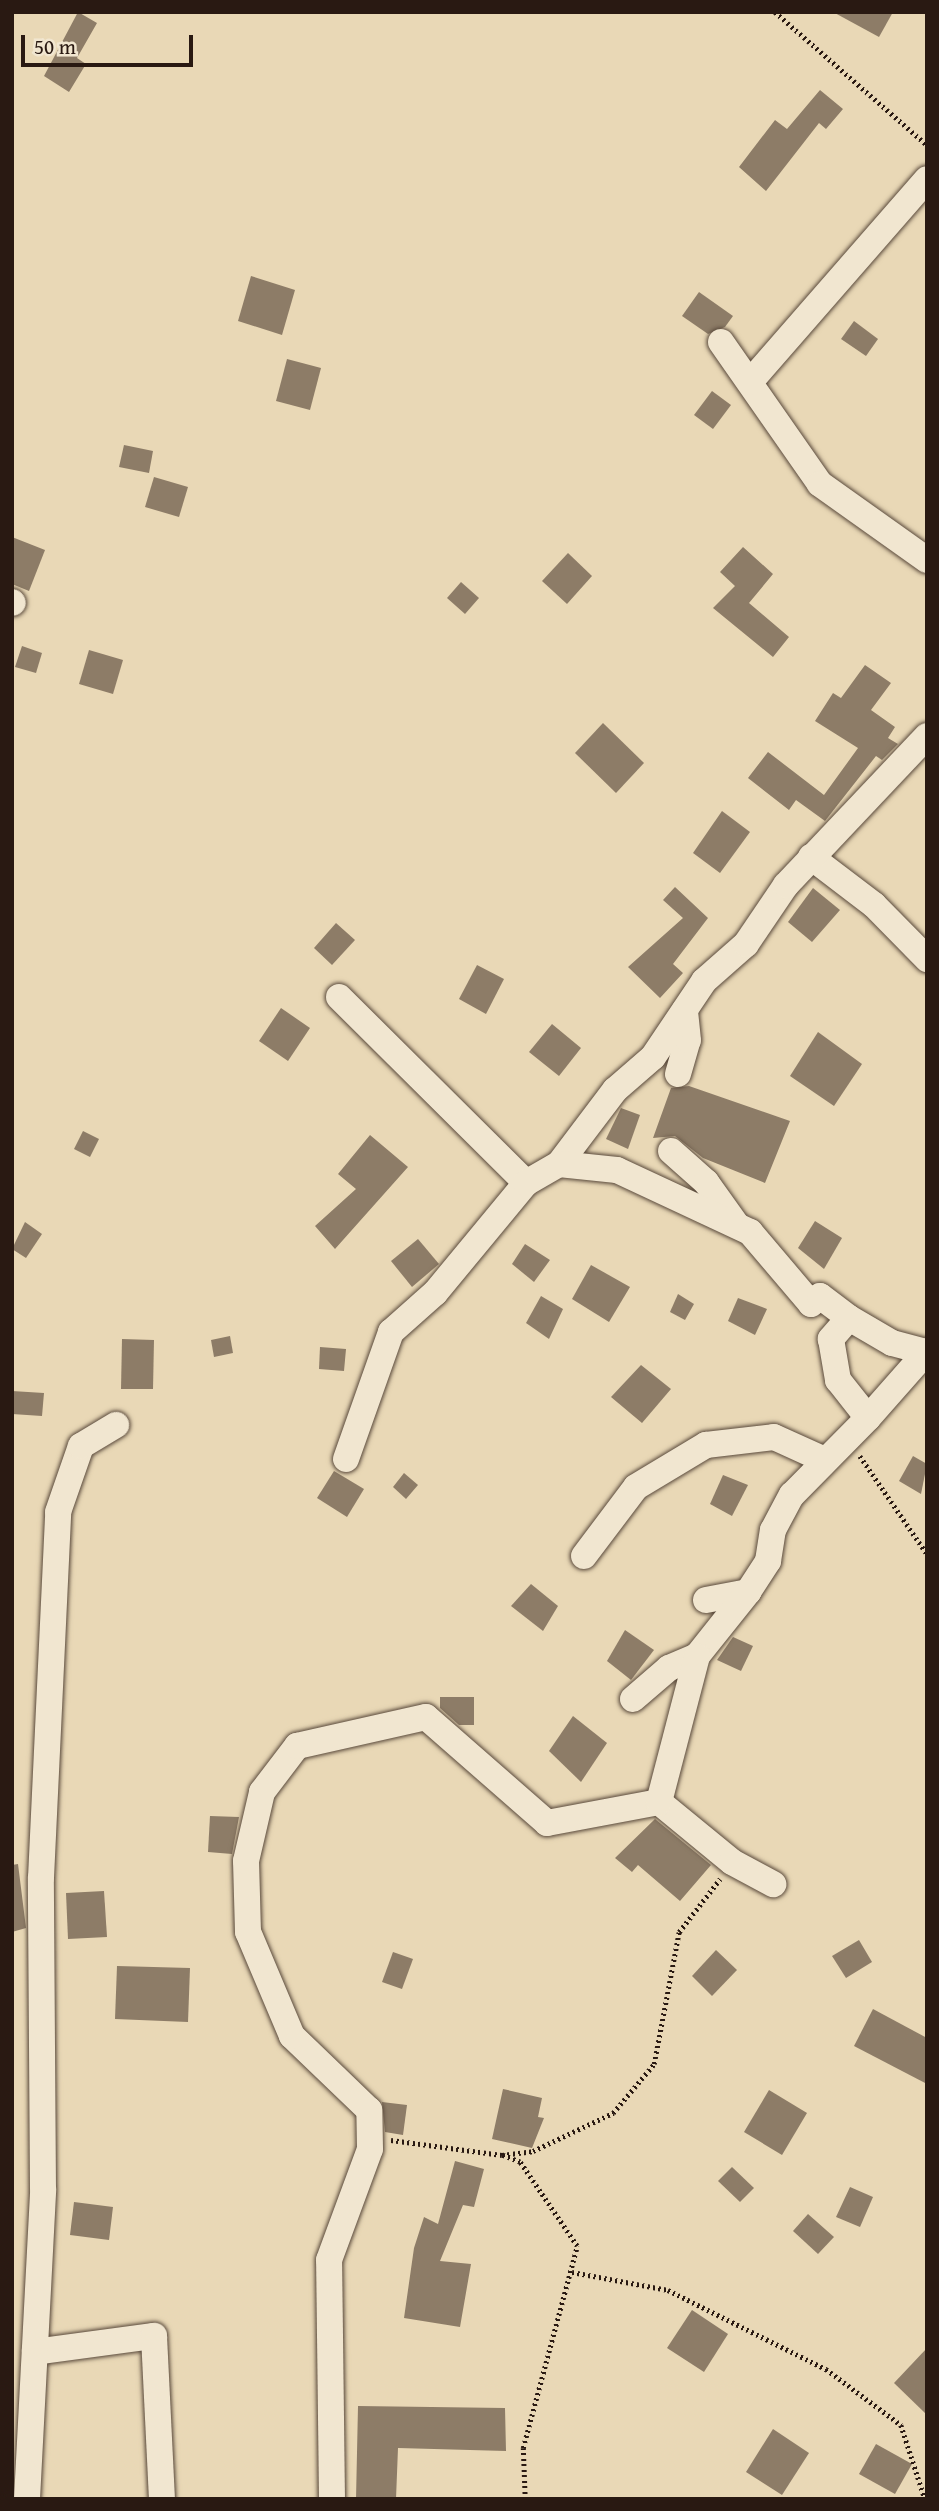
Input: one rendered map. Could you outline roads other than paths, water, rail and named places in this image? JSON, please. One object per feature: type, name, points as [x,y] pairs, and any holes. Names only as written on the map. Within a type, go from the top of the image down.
[{"type":"street","points":[[750,382],[927,179]]},
{"type":"street","points":[[721,342],[820,484],[927,560]]},
{"type":"street","points":[[346,1459],[391,1332],[435,1293],[526,1183],[559,1164],[615,1090],[653,1057],[704,981],[746,944],[811,857],[927,736]]},
{"type":"street","points":[[811,857],[874,905],[927,959]]},
{"type":"street","points":[[339,997],[526,1183]]},
{"type":"street","points":[[678,1074],[688,1040],[685,1010]]},
{"type":"street","points":[[671,1151],[706,1182],[737,1225]]},
{"type":"street","points":[[559,1164],[617,1170],[750,1231],[811,1304],[820,1296],[849,1318],[892,1343],[926,1352],[868,1418],[792,1495],[773,1530],[768,1561],[748,1592],[697,1656],[659,1802]]},
{"type":"street","points":[[849,1318],[831,1339],[831,1358],[838,1380],[868,1418]]},
{"type":"street","points":[[27,2499],[43,2189],[41,1878],[58,1512],[81,1446],[116,1425]]},
{"type":"street","points":[[584,1556],[636,1486],[706,1445],[774,1437],[824,1460]]},
{"type":"street","points":[[706,1600],[748,1592]]},
{"type":"street","points":[[633,1699],[669,1668],[697,1656]]},
{"type":"street","points":[[332,2499],[329,2260],[369,2137],[369,2110],[292,2036],[248,1932],[246,1861],[262,1792],[297,1746],[426,1717],[547,1823],[659,1802]]},
{"type":"street","points":[[659,1802],[732,1862],[773,1884]]},
{"type":"street","points":[[35,2352],[154,2336],[162,2499]]}]
